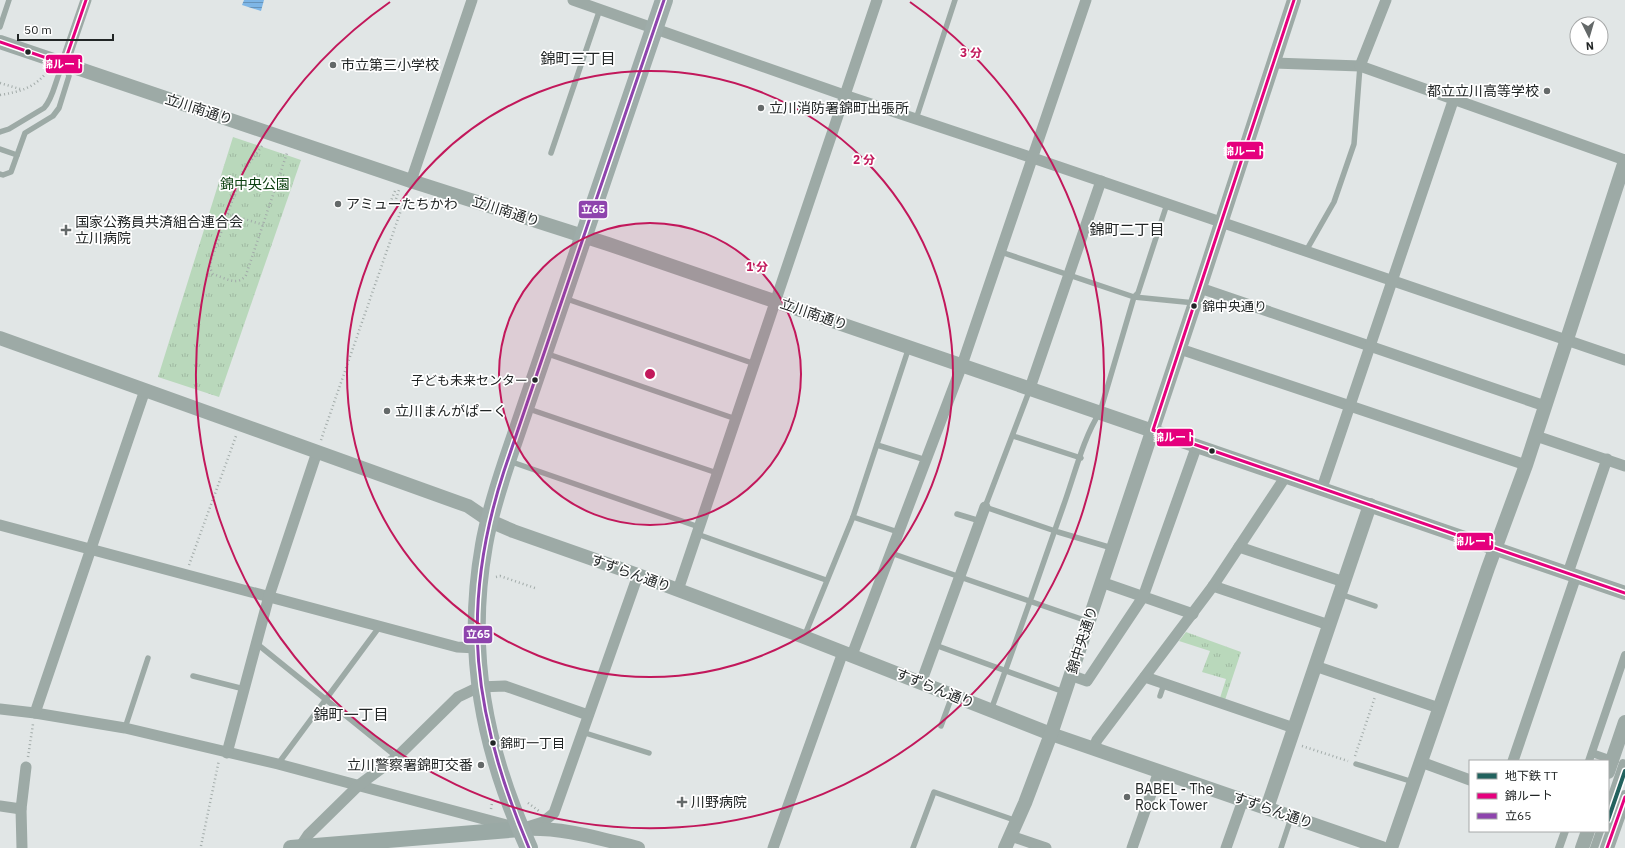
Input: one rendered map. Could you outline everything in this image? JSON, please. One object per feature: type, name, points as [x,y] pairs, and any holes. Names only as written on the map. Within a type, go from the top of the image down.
[{"type":"main road","points":[[529,848],[495,759],[479,687],[477,648],[479,582],[490,521],[507,461],[664,0]]},
{"type":"main road","points":[[295,848],[397,844],[521,829]]},
{"type":"street","points":[[64,64],[86,0]]},
{"type":"street","points":[[409,187],[472,0]]},
{"type":"street","points":[[573,0],[654,27],[844,95],[1625,360]]},
{"type":"street","points":[[678,590],[877,0]]},
{"type":"street","points":[[773,848],[848,654],[891,554],[962,365],[1086,0]]},
{"type":"street","points":[[1222,223],[1294,0]]},
{"type":"street","points":[[1360,66],[1386,0]]},
{"type":"street","name":"立川南通り","points":[[0,42],[409,187],[583,236],[1197,445],[1625,593]]},
{"type":"street","points":[[1274,63],[1360,66],[1453,101],[1625,161],[1536,436],[1391,848]]},
{"type":"street","points":[[1322,488],[1348,407],[1393,281],[1453,101]]},
{"type":"street","points":[[1030,388],[1101,181]]},
{"type":"street","name":"錦中央通り","points":[[1008,842],[1018,821],[1051,734],[1222,223]]},
{"type":"street","points":[[1200,288],[1545,406]]},
{"type":"street","name":"すずらん通り","points":[[0,338],[468,506],[490,521],[513,531],[638,575],[804,637],[1051,734],[1267,808],[1359,844],[1382,848]]},
{"type":"street","points":[[1180,349],[1348,407],[1526,465]]},
{"type":"street","points":[[35,713],[145,390]]},
{"type":"street","points":[[1536,436],[1625,466]]},
{"type":"street","points":[[1070,675],[1086,681],[1143,597],[1197,445]]},
{"type":"street","points":[[224,752],[244,689],[269,596],[317,452]]},
{"type":"street","points":[[1513,760],[1607,459]]},
{"type":"street","points":[[1093,749],[1097,740],[1213,586],[1286,476]]},
{"type":"street","points":[[1267,808],[1370,505]]},
{"type":"street","points":[[921,682],[986,507]]},
{"type":"street","points":[[0,525],[91,551],[269,596],[457,647],[477,648]]},
{"type":"street","points":[[1239,547],[1342,588]]},
{"type":"street","points":[[521,829],[543,822],[554,813],[638,575]]},
{"type":"street","points":[[1101,582],[1193,614]]},
{"type":"street","points":[[1213,586],[1329,625]]},
{"type":"street","points":[[1590,760],[1597,754],[1625,655]]},
{"type":"street","points":[[1315,666],[1439,708]]},
{"type":"street","points":[[1145,677],[1294,728]]},
{"type":"street","points":[[295,848],[359,785],[397,757],[458,697],[479,687],[505,686],[588,715]]},
{"type":"street","points":[[0,709],[35,713],[125,728],[278,764],[521,829],[545,828],[567,830],[638,848]]},
{"type":"street","points":[[1609,769],[1625,722]]},
{"type":"street","points":[[1597,754],[1624,764],[1609,804]]},
{"type":"street","points":[[1421,762],[1469,780]]},
{"type":"street","points":[[22,848],[21,809],[26,767]]},
{"type":"street","points":[[1132,848],[1159,771]]},
{"type":"street","points":[[1607,848],[1625,797]]},
{"type":"street","points":[[1226,848],[1243,800]]},
{"type":"street","points":[[0,806],[21,809]]},
{"type":"street","points":[[1559,848],[1565,832]]},
{"type":"street","points":[[1582,848],[1588,832]]},
{"type":"street","points":[[1594,848],[1600,832]]},
{"type":"street","points":[[1008,842],[1046,848]]},
{"type":"lane","points":[[0,27],[9,0]]},
{"type":"lane","points":[[916,119],[955,0]]},
{"type":"lane","points":[[551,153],[600,9]]},
{"type":"lane","points":[[0,132],[9,129],[44,108],[48,104],[59,71],[64,64]]},
{"type":"lane","points":[[0,174],[3,175],[11,172],[25,133],[53,116],[59,108],[69,76],[64,64]]},
{"type":"lane","points":[[1306,251],[1334,202],[1352,150],[1360,66]]},
{"type":"lane","points":[[0,149],[17,155]]},
{"type":"lane","points":[[991,710],[1007,671],[1080,458],[1094,421],[1100,412],[1134,297],[1138,293],[1167,204]]},
{"type":"lane","points":[[1001,252],[1134,297],[1195,303]]},
{"type":"lane","points":[[562,297],[755,364]]},
{"type":"lane","points":[[804,637],[852,517],[909,347]]},
{"type":"lane","points":[[543,353],[736,419]]},
{"type":"lane","points":[[1030,388],[986,507],[1112,548]]},
{"type":"lane","points":[[525,408],[717,473]]},
{"type":"lane","points":[[1013,436],[1080,458]]},
{"type":"lane","points":[[877,445],[926,460]]},
{"type":"lane","points":[[507,461],[698,530],[826,580]]},
{"type":"lane","points":[[957,514],[980,521]]},
{"type":"lane","points":[[852,517],[898,532]]},
{"type":"lane","points":[[891,554],[1088,621]]},
{"type":"lane","points":[[1342,588],[1375,606]]},
{"type":"lane","points":[[278,764],[380,626]]},
{"type":"lane","points":[[256,643],[326,698],[397,757]]},
{"type":"lane","points":[[935,645],[1064,692]]},
{"type":"lane","points":[[125,728],[148,658]]},
{"type":"lane","points":[[193,676],[244,689]]},
{"type":"lane","points":[[1160,696],[1164,684]]},
{"type":"lane","points":[[941,726],[952,695]]},
{"type":"lane","points":[[582,732],[649,753]]},
{"type":"lane","points":[[1356,764],[1414,783]]},
{"type":"lane","points":[[913,848],[934,792],[1018,821]]},
{"type":"lane","points":[[1281,848],[1292,817]]},
{"type":"path","points":[[0,96],[36,84],[46,73]]},
{"type":"path","points":[[0,82],[21,90]]},
{"type":"path","points":[[262,146],[242,173],[211,261],[210,268],[213,274],[237,282],[243,280],[246,275],[287,153]]},
{"type":"path","points":[[317,452],[409,187]]},
{"type":"path","points":[[395,191],[390,204],[394,205],[397,196]]},
{"type":"path","points":[[228,214],[264,225]]},
{"type":"path","points":[[185,574],[240,424]]},
{"type":"path","points":[[496,577],[500,576],[535,588]]},
{"type":"path","points":[[1290,742],[1353,762],[1379,688]]},
{"type":"path","points":[[26,767],[35,713]]},
{"type":"path","points":[[201,846],[224,752]]},
{"type":"path","points":[[528,803],[542,814]]},
{"type":"green space","name":"錦中央公園","points":[[233,137],[301,160],[219,397],[158,377]]},
{"type":"green space","points":[[1186,632],[1241,652],[1225,700],[1220,698],[1226,679],[1202,672],[1210,651],[1179,641]]},
{"type":"water","points":[[244,0],[264,0],[261,11],[242,5]]},
{"type":"metro line","name":"TT","points":[[1609,817],[1625,771]]},
{"type":"transit line","name":"錦ルート","points":[[0,42],[64,64],[86,0]]},
{"type":"transit line","name":"立65","points":[[529,848],[510,800],[495,753],[485,707],[479,662],[477,616],[481,570],[490,521],[504,471],[664,0]]},
{"type":"transit line","name":"錦ルート","points":[[1294,0],[1153,430],[1625,593]]},
{"type":"transit line","name":"錦ルート","points":[[1607,848],[1625,797]]},
{"type":"place","name":"市立第三小学校","points":[[333,65]]},
{"type":"place","name":"都立立川高等学校","points":[[1547,91]]},
{"type":"place","name":"立川消防署錦町出張所","points":[[761,108]]},
{"type":"place","name":"アミューたちかわ","points":[[338,204]]},
{"type":"place","name":"国家公務員共済組合連合会 立川病院","points":[[66,230]]},
{"type":"place","name":"錦中央通り","points":[[1194,306]]},
{"type":"place","name":"子ども未来センター","points":[[535,380]]},
{"type":"place","name":"立川まんがぱーく","points":[[387,411]]},
{"type":"place","name":"錦町一丁目","points":[[493,743]]},
{"type":"place","name":"立川警察署錦町交番","points":[[481,765]]},
{"type":"place","name":"BABEL - The Rock Tower","points":[[1127,797]]},
{"type":"place","name":"川野病院","points":[[682,802]]},
{"type":"district","name":"錦町三丁目","points":[[578,59]]},
{"type":"district","name":"錦町二丁目","points":[[1127,230]]},
{"type":"district","name":"錦町一丁目","points":[[351,715]]}]
